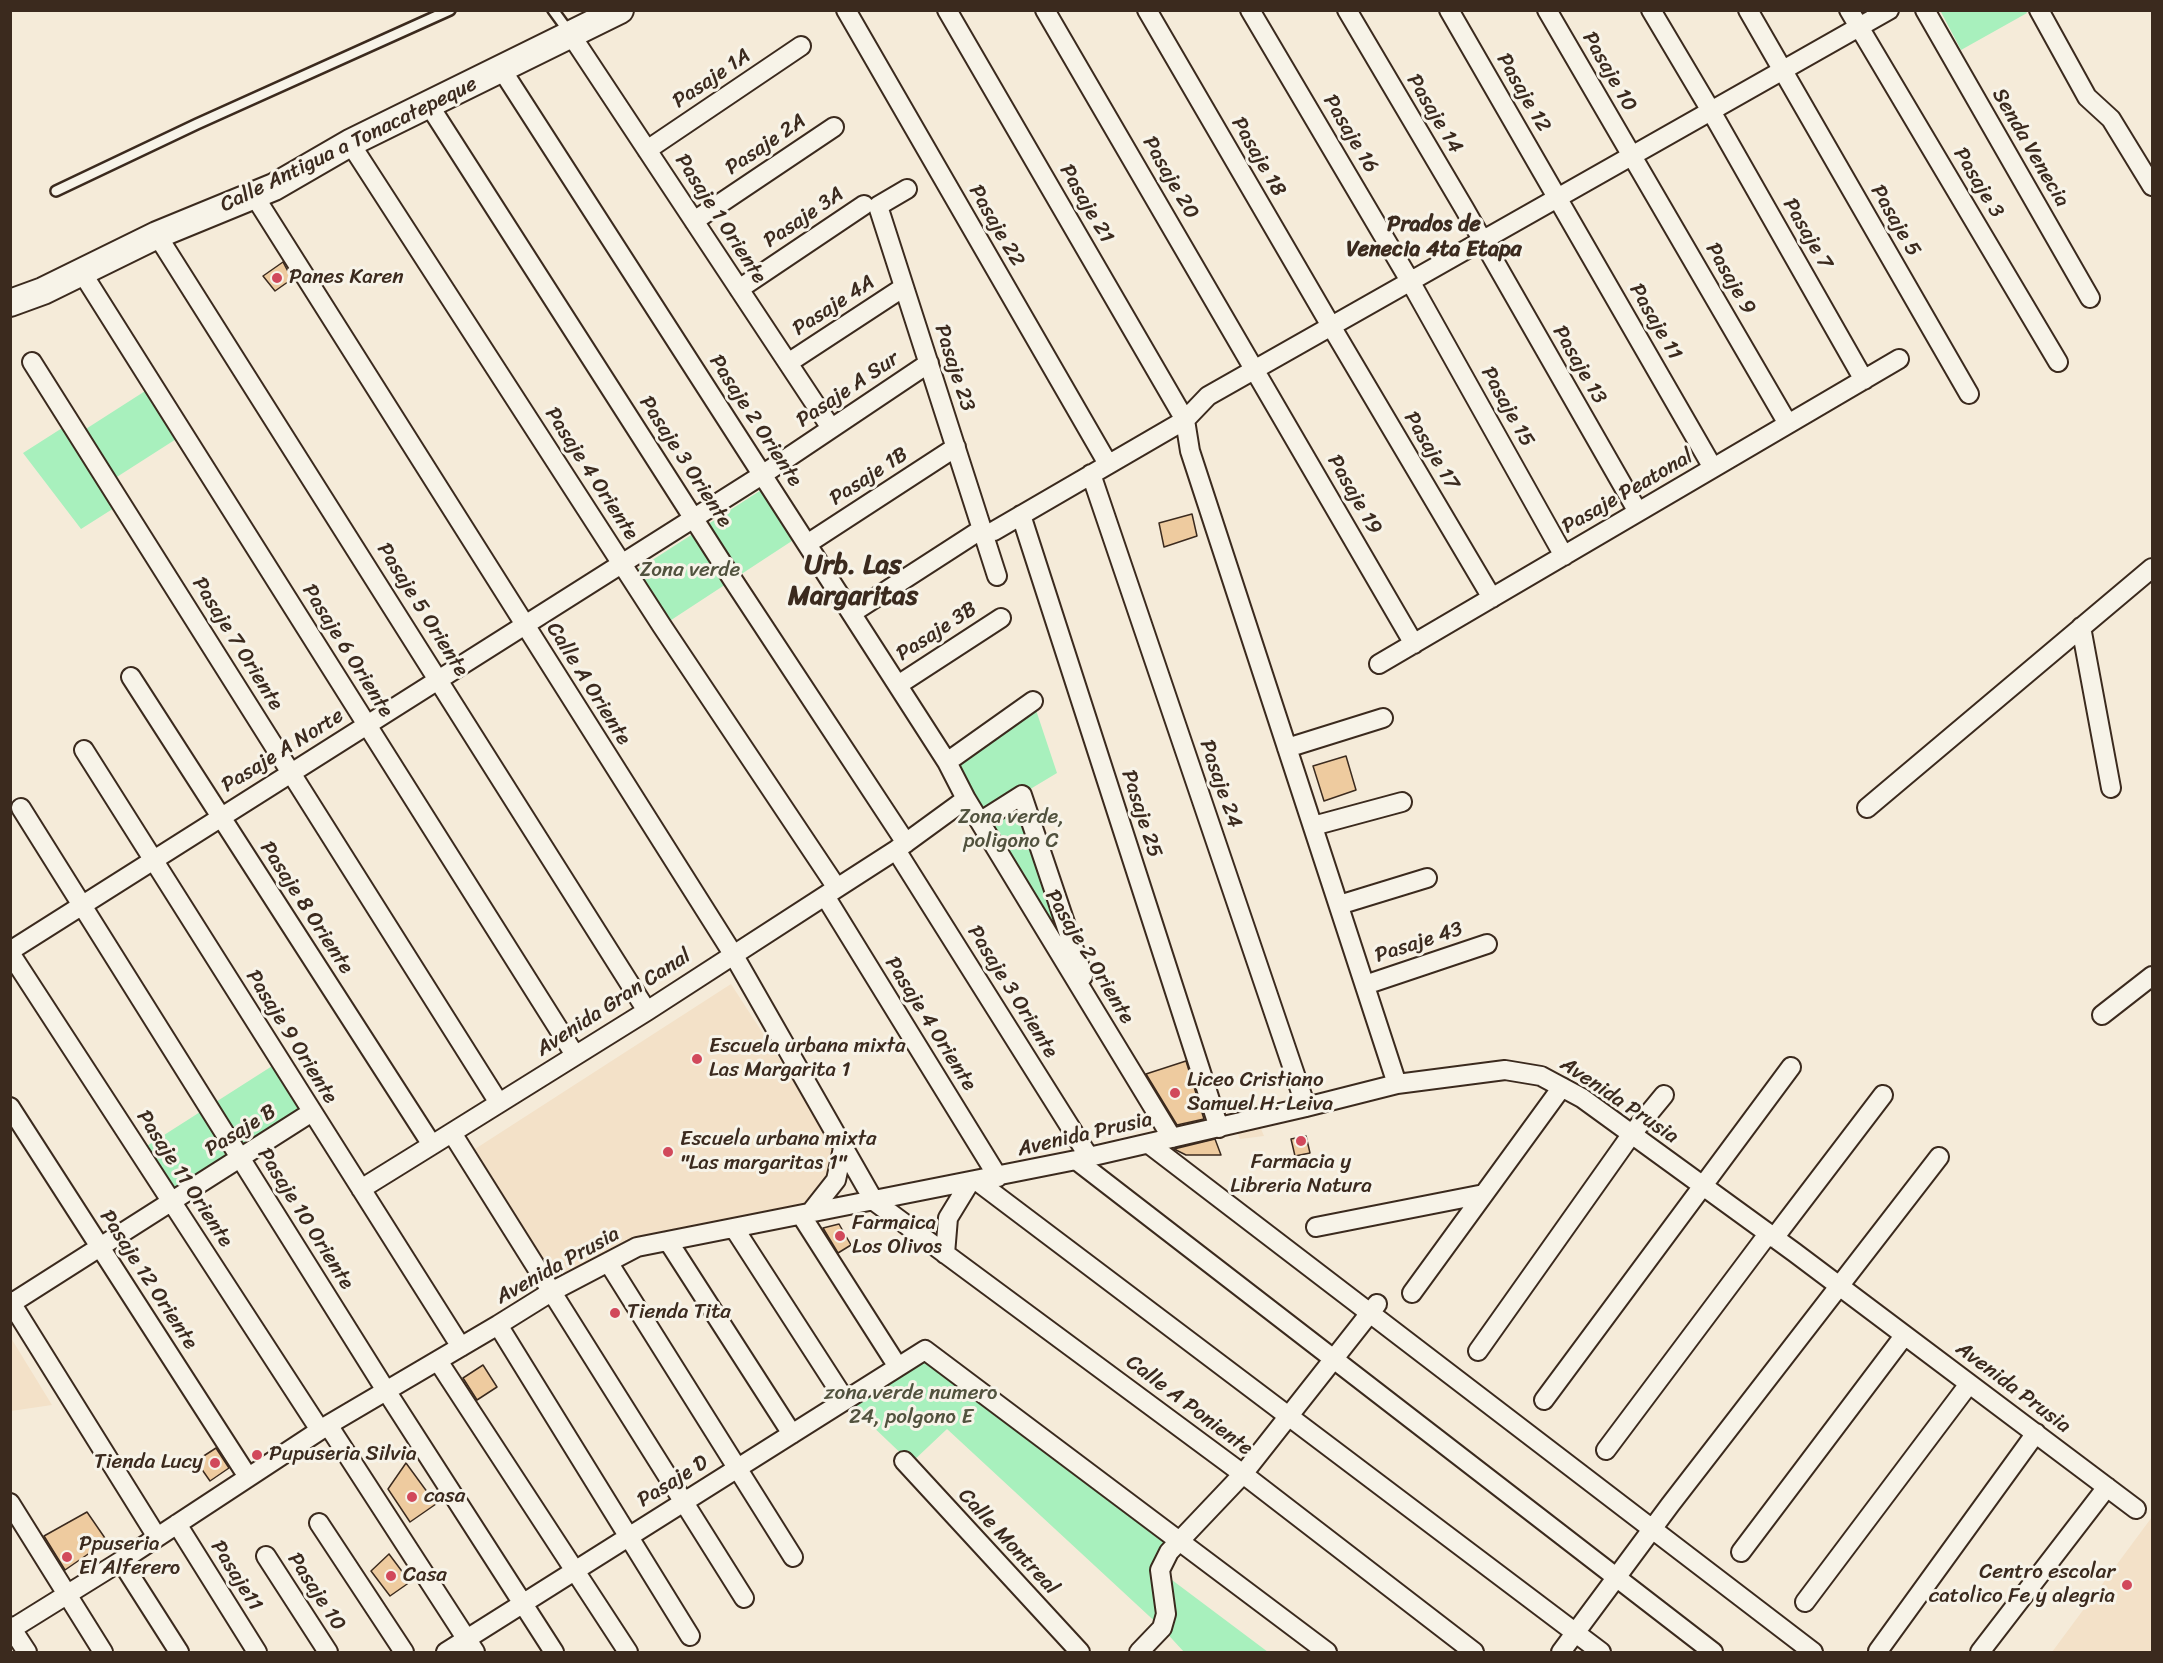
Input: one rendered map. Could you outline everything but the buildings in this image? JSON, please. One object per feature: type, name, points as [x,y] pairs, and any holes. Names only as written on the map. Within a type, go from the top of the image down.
[{"type":"street","name":"Calle Antigua a Tonacatepeque","points":[[10,303],[43,291],[157,235],[274,188],[350,143],[620,10]]},
{"type":"street","name":"Pasaje 22","points":[[846,10],[1108,464]]},
{"type":"street","name":"Pasaje 21","points":[[947,10],[1185,420]]},
{"type":"street","name":"Pasaje 20","points":[[1045,10],[1255,369]]},
{"type":"street","name":"Pasaje 18","points":[[1147,10],[1331,326]]},
{"type":"street","name":"Pasaje 16","points":[[1250,10],[1410,281]]},
{"type":"street","name":"Pasaje 14","points":[[1347,10],[1482,241]]},
{"type":"street","name":"Pasaje 12","points":[[1449,10],[1558,198]]},
{"type":"street","name":"Pasaje 10","points":[[1547,10],[1632,156]]},
{"type":"street","name":"Pasaje 7","points":[[1651,10],[1864,380]]},
{"type":"street","name":"Pasaje 5","points":[[1748,10],[1969,394]]},
{"type":"street","name":"Pasaje 3","points":[[1850,10],[2058,362]]},
{"type":"street","points":[[852,614],[988,530],[1021,515],[1185,420],[1208,396],[1889,10]]},
{"type":"street","points":[[2039,10],[2087,97],[2111,119],[2152,186]]},
{"type":"street","name":"Senda Venecia","points":[[1928,15],[2090,298]]},
{"type":"street","name":"Pasaje 1 Oriente","points":[[571,35],[831,428]]},
{"type":"street","name":"Pasaje 1A","points":[[647,150],[801,46]]},
{"type":"street","name":"Pasaje 2 Oriente","points":[[502,70],[947,762],[961,803],[981,821],[1172,1138]]},
{"type":"street","name":"Pasaje 3 Oriente","points":[[429,105],[901,846],[1083,1159]]},
{"type":"street","name":"Pasaje 2A","points":[[694,221],[834,127]]},
{"type":"street","name":"Pasaje 4 Oriente","points":[[350,143],[831,892],[998,1177]]},
{"type":"street","name":"Pasaje 9","points":[[1632,156],[1788,424]]},
{"type":"street","name":"Pasaje 23","points":[[907,189],[878,206],[956,447],[988,530],[997,576]]},
{"type":"street","name":"Calle A Oriente","points":[[255,196],[733,954],[874,1201]]},
{"type":"street","name":"Pasaje 11","points":[[1558,198],[1713,468]]},
{"type":"street","name":"Pasaje 3A","points":[[739,289],[864,205]]},
{"type":"street","name":"Pasaje 5 Oriente","points":[[157,235],[647,1011]]},
{"type":"street","name":"Pasaje 13","points":[[1482,241],[1638,512]]},
{"type":"street","name":"Pasaje 6 Oriente","points":[[81,272],[575,1056]]},
{"type":"street","name":"Pasaje 15","points":[[1410,281],[1564,556]]},
{"type":"street","name":"Pasaje 4A","points":[[788,363],[904,287]]},
{"type":"street","name":"Pasaje 17","points":[[1331,326],[1492,598]]},
{"type":"street","name":"Pasaje Peatonal","points":[[1379,664],[1899,359]]},
{"type":"street","name":"Pasaje 7 Oriente","points":[[32,362],[499,1103]]},
{"type":"street","name":"Pasaje A Sur","points":[[762,475],[929,363]]},
{"type":"street","name":"Pasaje 19","points":[[1255,369],[1414,644]]},
{"type":"street","points":[[1185,420],[1190,451],[1397,1084]]},
{"type":"street","name":"Pasaje 1B","points":[[807,544],[956,447]]},
{"type":"street","name":"Pasaje 24","points":[[1091,474],[1306,1107]]},
{"type":"street","name":"Pasaje A Norte","points":[[10,952],[762,475]]},
{"type":"street","name":"Pasaje 25","points":[[1021,515],[1219,1128]]},
{"type":"street","points":[[1867,808],[2152,568]]},
{"type":"street","name":"Pasaje 3B","points":[[898,685],[1001,618]]},
{"type":"street","points":[[2081,627],[2111,789]]},
{"type":"street","name":"Pasaje 8 Oriente","points":[[131,677],[432,1145]]},
{"type":"street","points":[[947,762],[1033,701]]},
{"type":"street","points":[[1287,748],[1383,718]]},
{"type":"street","name":"Pasaje 9 Oriente","points":[[84,750],[461,1347]]},
{"type":"street","points":[[981,821],[1022,795],[1094,1009]]},
{"type":"street","points":[[1313,826],[1402,802]]},
{"type":"street","name":"Avenida Gran Canal","points":[[452,1133],[831,892],[961,803]]},
{"type":"street","name":"Pasaje 10 Oriente","points":[[21,808],[385,1389],[554,1653]]},
{"type":"street","points":[[1339,905],[1426,878]]},
{"type":"street","name":"Pasaje 43","points":[[1365,985],[1487,944]]},
{"type":"street","name":"Pasaje 11 Oriente","points":[[10,952],[172,1202],[471,1646]]},
{"type":"street","points":[[2102,1015],[2152,976]]},
{"type":"street","points":[[1544,1400],[1791,1067]]},
{"type":"street","name":"Avenida Prusia","points":[[11,1628],[121,1561],[385,1389],[438,1361],[551,1292],[637,1247],[1083,1159],[1397,1084],[1505,1070],[1541,1076],[1582,1098],[2136,1509]]},
{"type":"street","points":[[1412,1293],[1562,1088]]},
{"type":"street","points":[[1478,1351],[1631,1134],[1664,1095]]},
{"type":"street","points":[[1606,1450],[1883,1095]]},
{"type":"street","name":"Pasaje 12 Oriente","points":[[10,1107],[248,1477]]},
{"type":"street","name":"Pasaje B","points":[[11,1302],[312,1112]]},
{"type":"street","points":[[361,1189],[452,1133],[744,1598]]},
{"type":"street","points":[[1149,1144],[1374,1309],[1813,1653]]},
{"type":"street","points":[[843,1148],[836,1180],[805,1214],[898,1366]]},
{"type":"street","points":[[1561,1653],[1670,1505],[1939,1157]]},
{"type":"street","points":[[1083,1159],[1334,1359],[1713,1653]]},
{"type":"street","points":[[945,1254],[948,1218],[974,1182],[1601,1653]]},
{"type":"street","points":[[1316,1227],[1484,1194]]},
{"type":"street","name":"Calle A Poniente","points":[[874,1201],[1243,1474],[1474,1653]]},
{"type":"street","points":[[734,1228],[845,1400]]},
{"type":"street","points":[[668,1241],[792,1434]]},
{"type":"street","points":[[608,1262],[794,1557]]},
{"type":"street","points":[[11,1302],[157,1537]]},
{"type":"street","points":[[1139,1653],[1162,1628],[1166,1614],[1160,1570],[1169,1552],[1243,1474],[1374,1309]]},
{"type":"street","points":[[498,1325],[690,1636]]},
{"type":"street","points":[[1741,1552],[1904,1336]]},
{"type":"street","name":"Pasaje D","points":[[446,1653],[471,1646],[523,1604],[925,1350],[1179,1541]]},
{"type":"street","points":[[438,1361],[628,1653]]},
{"type":"street","points":[[1805,1602],[1969,1384]]},
{"type":"street","points":[[1878,1651],[2036,1434]]},
{"type":"street","name":"Calle Montreal","points":[[904,1461],[1080,1653]]},
{"type":"street","points":[[1980,1653],[2107,1487]]},
{"type":"street","points":[[10,1503],[103,1653]]},
{"type":"street","points":[[319,1523],[404,1653]]},
{"type":"street","name":"Pasaje11","points":[[177,1524],[257,1653]]},
{"type":"street","points":[[1179,1541],[1327,1653]]},
{"type":"street","name":"Pasaje 10","points":[[266,1556],[328,1653]]},
{"type":"street","points":[[121,1561],[178,1653]]},
{"type":"street","points":[[11,1628],[27,1653]]},
{"type":"lane","points":[[56,191],[197,124],[450,10]]},
{"type":"lane","points":[[553,10],[571,35]]},
{"type":"shaded area","name":"Escuela urbana mixta Las Margarita 1","points":[[731,984],[828,1134],[836,1161],[813,1203],[639,1240],[554,1278],[475,1149]]},
{"type":"shaded area","points":[[1259,1124],[1264,1136],[1240,1139],[1235,1128]]},
{"type":"shaded area","points":[[11,1338],[52,1405],[11,1411]]},
{"type":"shaded area","name":"Centro escolar catolico Fe y alegria","points":[[2152,1517],[2152,1652],[2052,1652]]},
{"type":"green space","points":[[1943,10],[2025,10],[2027,13],[1961,50],[1941,12]]},
{"type":"green space","points":[[153,386],[184,434],[109,482],[122,503],[81,529],[23,453],[70,423],[78,434]]},
{"type":"green space","name":"Zona verde","points":[[769,485],[801,535],[662,626],[629,575]]},
{"type":"green space","name":"Zona verde, poligono C","points":[[1033,701],[1057,773],[1022,794],[1094,1009],[947,762]]},
{"type":"green space","points":[[280,1061],[312,1112],[172,1201],[139,1151]]},
{"type":"green space","name":"zona verde numero 24, polgono E","points":[[925,1350],[1179,1541],[1160,1571],[1268,1652],[1184,1652],[1162,1628],[947,1429],[911,1463],[845,1400]]},
{"type":"place","name":"Panes Karen","points":[[277,278]]},
{"type":"place","name":"Escuela urbana mixta Las Margarita 1","points":[[697,1059]]},
{"type":"place","name":"Liceo Cristiano Samuel H. Leiva","points":[[1175,1093]]},
{"type":"place","name":"Farmacia y Libreria Natura","points":[[1301,1141]]},
{"type":"place","name":"Escuela urbana mixta \"Las margaritas 1\"","points":[[668,1152]]},
{"type":"place","name":"Farmaica Los Olivos","points":[[840,1236]]},
{"type":"place","name":"Tienda Tita","points":[[615,1313]]},
{"type":"place","name":"Pupuseria Silvia","points":[[257,1455]]},
{"type":"place","name":"Tienda Lucy","points":[[215,1463]]},
{"type":"place","name":"casa","points":[[412,1497]]},
{"type":"place","name":"Ppuseria El Alferero","points":[[67,1557]]},
{"type":"place","name":"Casa","points":[[391,1576]]},
{"type":"place","name":"Centro escolar catolico Fe y alegria","points":[[2127,1585]]},
{"type":"district","name":"Prados de Venecia 4ta Etapa","points":[[1434,238]]},
{"type":"district","name":"Urb. Las Margaritas","points":[[853,582]]}]
